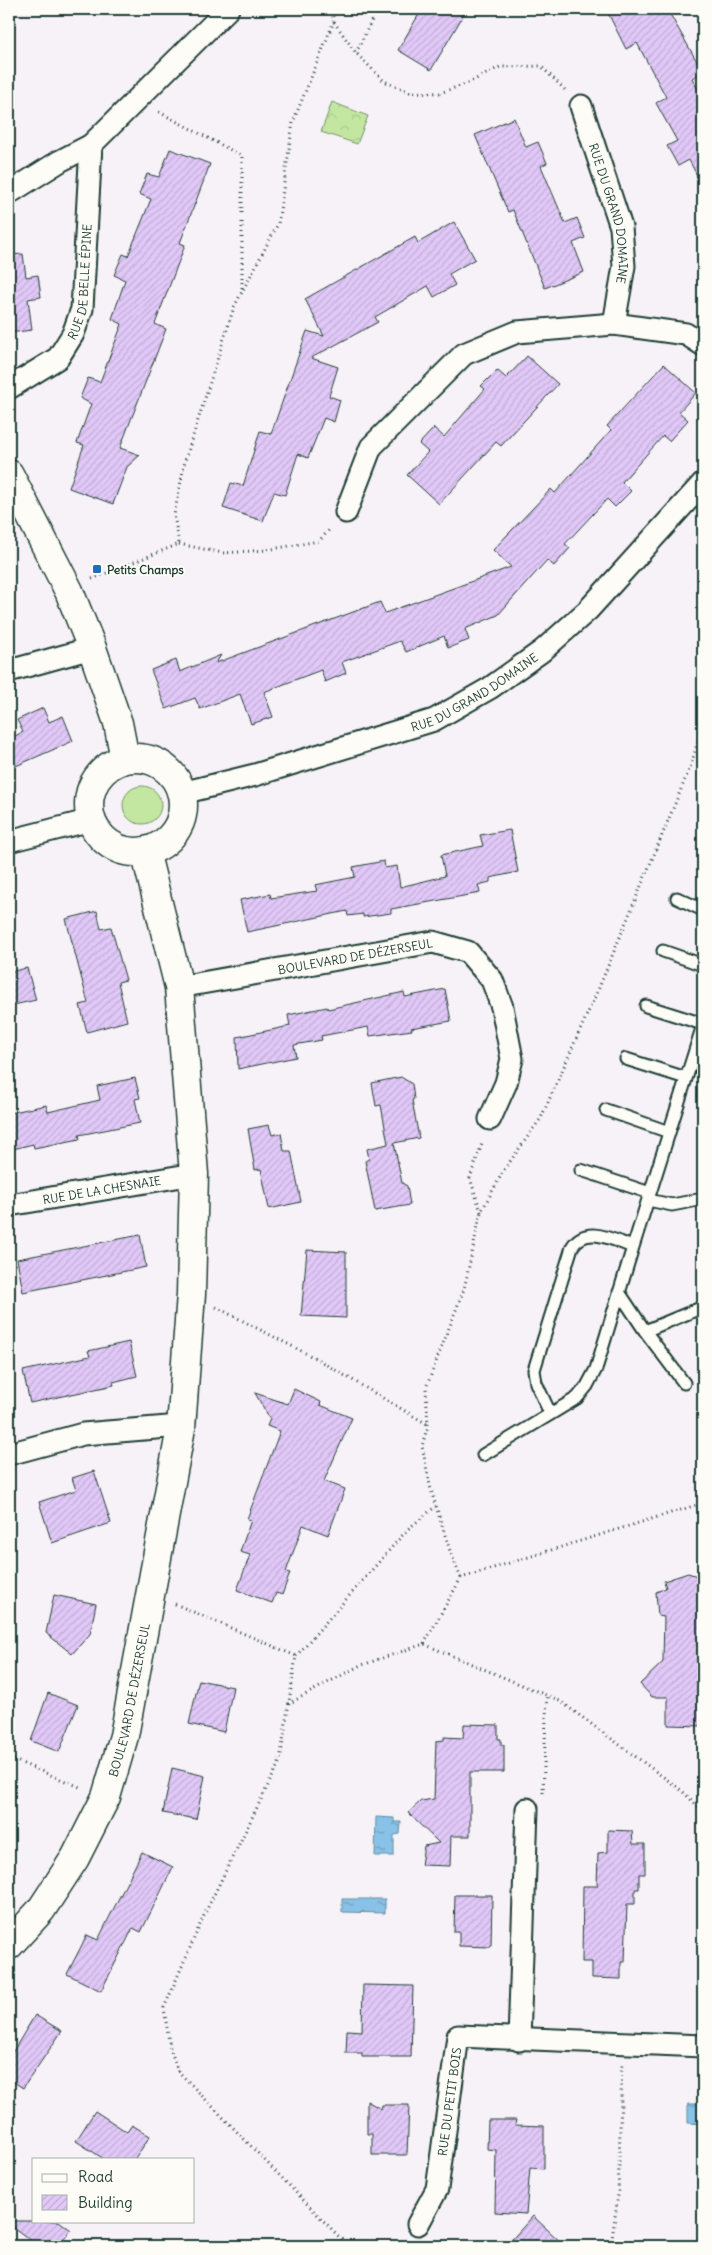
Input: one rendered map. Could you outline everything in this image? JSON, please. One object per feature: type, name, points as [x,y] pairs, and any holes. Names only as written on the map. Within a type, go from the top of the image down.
[{"type":"street","points":[[9,193],[91,145],[228,9]]},
{"type":"street","name":"RUE DU GRAND DOMAINE","points":[[581,106],[621,227],[624,266],[614,324]]},
{"type":"street","name":"RUE DE BELLE ÉPINE","points":[[9,388],[58,358],[73,334],[82,309],[91,145]]},
{"type":"street","points":[[346,512],[371,447],[464,354],[517,332],[614,324],[686,334],[703,344]]},
{"type":"street","points":[[9,474],[69,590],[92,648],[118,723],[125,759]]},
{"type":"street","name":"RUE DU GRAND DOMAINE","points":[[182,793],[255,774],[434,720],[490,688],[542,651],[588,610],[703,483]]},
{"type":"street","points":[[9,671],[92,648]]},
{"type":"street","points":[[139,757],[154,761],[166,768],[176,779],[182,793],[183,808],[179,823],[171,836],[160,846],[146,851],[130,852],[116,848],[103,840],[91,820],[88,799],[92,786],[100,773],[111,764],[125,759],[139,757]]},
{"type":"street","points":[[9,841],[91,820]]},
{"type":"street","name":"BOULEVARD DE DÉZERSEUL","points":[[9,1945],[46,1902],[75,1858],[106,1797],[124,1736],[181,1428],[191,1294],[194,1174],[179,986],[146,851]]},
{"type":"street","name":"BOULEVARD DE DÉZERSEUL","points":[[179,986],[433,942],[468,952],[492,980],[502,1006],[512,1060],[506,1083],[490,1119]]},
{"type":"street","name":"RUE DE LA CHESNAIE","points":[[9,1205],[194,1174]]},
{"type":"street","points":[[9,1454],[83,1434],[168,1427],[181,1428]]},
{"type":"street","points":[[519,2040],[527,1809]]},
{"type":"street","name":"RUE DU PETIT BOIS","points":[[418,2224],[437,2189],[458,2036],[519,2040],[703,2046]]},
{"type":"lane","points":[[677,898],[703,910]]},
{"type":"lane","points":[[663,951],[703,965]]},
{"type":"lane","points":[[483,1455],[577,1398],[587,1386],[596,1370],[703,1028],[646,1006]]},
{"type":"lane","points":[[626,1059],[686,1078]]},
{"type":"lane","points":[[606,1110],[669,1132]]},
{"type":"lane","points":[[581,1170],[672,1205],[703,1199]]},
{"type":"lane","points":[[550,1413],[536,1383],[534,1370],[572,1247],[579,1238],[591,1234],[633,1247]]},
{"type":"lane","points":[[620,1292],[645,1331],[684,1383]]},
{"type":"lane","points":[[645,1331],[703,1307]]},
{"type":"path","points":[[331,9],[334,21],[356,53],[384,81],[410,92],[440,93],[468,83],[500,67],[541,66],[581,106]]},
{"type":"path","points":[[356,53],[377,9]]},
{"type":"path","points":[[179,544],[174,515],[185,461],[234,307],[278,224],[293,122],[334,21]]},
{"type":"path","points":[[136,100],[242,156],[242,292]]},
{"type":"path","points":[[69,590],[98,576],[179,544],[223,553],[266,550],[319,541],[346,512]]},
{"type":"path","points":[[461,1578],[436,1506],[422,1446],[428,1425],[426,1388],[464,1289],[481,1212],[504,1170],[541,1118],[598,990],[691,765],[703,723]]},
{"type":"path","points":[[481,1212],[470,1178],[490,1119]]},
{"type":"path","points":[[191,1294],[315,1358],[428,1425]]},
{"type":"path","points":[[424,1644],[461,1578],[703,1503]]},
{"type":"path","points":[[348,2246],[178,2071],[170,2048],[164,2008],[205,1913],[280,1761],[296,1656],[408,1529],[436,1506]]},
{"type":"path","points":[[149,1593],[296,1656]]},
{"type":"path","points":[[288,1704],[359,1666],[424,1644],[560,1701],[681,1790],[703,1812]]},
{"type":"path","points":[[527,1809],[542,1800],[547,1694]]},
{"type":"path","points":[[9,1758],[106,1797]]},
{"type":"path","points":[[611,2246],[618,2195],[623,2043]]},
{"type":"green space","points":[[332,102],[368,116],[357,144],[321,132]]},
{"type":"green space","points":[[142,786],[155,792],[161,805],[155,818],[142,824],[129,818],[123,805],[129,792]]},
{"type":"water","points":[[376,1817],[394,1818],[394,1822],[401,1822],[400,1834],[394,1835],[394,1856],[375,1856]]},
{"type":"water","points":[[342,1899],[385,1899],[385,1913],[342,1912]]},
{"type":"water","points":[[688,2104],[703,2104],[703,2124],[688,2123]]},
{"type":"building","points":[[422,9],[467,9],[431,70],[398,50]]},
{"type":"building","points":[[606,9],[667,9],[703,72],[692,78],[703,99],[703,187],[689,160],[678,166],[667,146],[677,141],[656,103],[666,97],[637,43],[626,49]]},
{"type":"building","points":[[514,118],[526,147],[538,142],[547,163],[541,166],[565,223],[577,218],[585,238],[573,243],[584,272],[545,288],[513,210],[508,212],[475,135]]},
{"type":"building","points":[[170,149],[210,164],[180,243],[185,245],[155,324],[166,329],[120,448],[140,455],[127,467],[113,504],[69,488],[84,445],[77,443],[91,404],[80,398],[88,378],[100,382],[122,324],[112,319],[125,280],[114,275],[123,254],[128,256],[151,199],[139,194],[147,174],[159,177]]},
{"type":"building","points":[[454,222],[475,259],[449,274],[455,285],[434,297],[428,286],[375,317],[378,322],[311,358],[338,367],[329,396],[340,400],[334,422],[324,418],[308,458],[298,454],[285,495],[274,492],[263,521],[223,508],[231,483],[243,486],[260,431],[271,434],[307,331],[324,336],[305,299],[415,237],[418,243]]},
{"type":"building","points":[[23,254],[26,277],[38,275],[41,297],[28,299],[32,330],[9,333],[9,255]]},
{"type":"building","points":[[527,356],[558,384],[501,446],[496,442],[439,504],[407,475],[428,452],[419,444],[434,428],[444,437],[485,389],[481,386],[497,370],[506,378]]},
{"type":"building","points":[[664,364],[696,393],[679,412],[688,420],[669,441],[663,436],[622,482],[631,491],[615,507],[607,499],[565,544],[570,548],[554,566],[547,560],[498,615],[465,629],[469,640],[448,648],[444,636],[406,652],[400,641],[342,662],[346,673],[325,682],[321,670],[292,681],[264,692],[273,717],[251,724],[240,694],[200,709],[195,698],[166,709],[151,670],[176,660],[180,672],[221,655],[216,663],[380,602],[385,613],[511,567],[493,550],[551,489],[555,493],[611,430],[607,426]]},
{"type":"building","points":[[43,708],[49,722],[63,716],[73,741],[9,769],[9,739],[23,732],[17,720]]},
{"type":"building","points":[[510,830],[518,872],[490,878],[490,882],[478,885],[480,893],[391,909],[391,913],[363,917],[363,914],[348,916],[347,911],[247,932],[240,900],[270,894],[271,898],[317,891],[315,885],[355,877],[353,867],[384,861],[385,868],[397,866],[400,887],[445,876],[441,855],[483,846],[480,835]]},
{"type":"building","points":[[97,911],[101,929],[111,927],[126,980],[118,982],[127,1021],[87,1032],[80,1005],[88,1003],[66,919]]},
{"type":"building","points":[[27,968],[36,1000],[9,1006],[9,972]]},
{"type":"building","points":[[445,989],[451,1021],[411,1028],[412,1030],[370,1036],[368,1027],[321,1036],[322,1040],[294,1045],[296,1057],[238,1069],[237,1037],[290,1026],[288,1015],[327,1007],[328,1009],[404,992],[405,997]]},
{"type":"building","points":[[401,1077],[412,1084],[414,1099],[412,1100],[419,1138],[394,1143],[402,1183],[407,1186],[410,1205],[375,1211],[365,1161],[369,1159],[367,1149],[388,1144],[381,1105],[376,1106],[372,1083]]},
{"type":"building","points":[[135,1078],[140,1098],[135,1099],[140,1123],[79,1135],[80,1139],[34,1148],[33,1144],[9,1150],[9,1113],[46,1105],[48,1112],[100,1100],[97,1086]]},
{"type":"building","points":[[269,1125],[272,1135],[281,1133],[284,1151],[291,1151],[301,1202],[269,1209],[261,1169],[255,1170],[248,1129]]},
{"type":"building","points":[[140,1235],[146,1267],[23,1292],[17,1259]]},
{"type":"building","points":[[307,1250],[346,1252],[346,1318],[301,1316]]},
{"type":"building","points":[[129,1342],[137,1376],[113,1382],[114,1385],[30,1403],[23,1371],[90,1356],[88,1351]]},
{"type":"building","points":[[294,1389],[321,1402],[320,1405],[352,1418],[324,1481],[345,1489],[328,1535],[303,1525],[286,1572],[290,1573],[282,1595],[276,1593],[272,1603],[237,1590],[250,1555],[240,1552],[251,1520],[247,1519],[280,1431],[267,1426],[270,1419],[255,1393],[288,1404]]},
{"type":"building","points":[[94,1471],[111,1523],[52,1543],[39,1502],[76,1490],[72,1478]]},
{"type":"building","points":[[688,1573],[703,1578],[703,1726],[668,1725],[668,1697],[652,1697],[640,1684],[663,1662],[664,1617],[658,1616],[656,1592],[666,1588],[664,1581]]},
{"type":"building","points":[[54,1595],[96,1604],[90,1634],[72,1654],[46,1633]]},
{"type":"building","points":[[199,1680],[233,1687],[224,1732],[189,1724]]},
{"type":"building","points":[[48,1693],[78,1705],[59,1752],[31,1741]]},
{"type":"building","points":[[464,1724],[498,1725],[498,1739],[501,1739],[501,1745],[504,1745],[504,1772],[470,1772],[470,1836],[451,1836],[450,1866],[421,1865],[424,1846],[439,1843],[408,1813],[421,1801],[434,1799],[436,1741],[444,1740],[444,1737],[463,1738]]},
{"type":"building","points":[[172,1768],[205,1776],[196,1819],[163,1813]]},
{"type":"building","points":[[608,1830],[632,1831],[633,1844],[645,1844],[645,1874],[639,1874],[639,1889],[635,1889],[635,1904],[627,1904],[625,1962],[621,1962],[621,1979],[592,1978],[592,1962],[582,1962],[583,1886],[597,1886],[598,1853],[608,1852]]},
{"type":"building","points":[[142,1852],[173,1867],[141,1932],[133,1928],[101,1991],[67,1974],[87,1935],[98,1940]]},
{"type":"building","points":[[455,1895],[492,1895],[491,1947],[459,1946],[459,1932],[454,1932]]},
{"type":"building","points":[[363,1985],[413,1986],[411,2057],[362,2057],[362,2053],[346,2053],[347,2030],[362,2031]]},
{"type":"building","points":[[35,2015],[62,2031],[23,2088],[9,2079],[9,2058]]},
{"type":"building","points":[[367,2101],[381,2109],[382,2105],[409,2105],[407,2155],[372,2155],[372,2134],[367,2134]]},
{"type":"building","points":[[95,2111],[127,2132],[132,2125],[150,2136],[136,2158],[102,2158],[76,2141]]},
{"type":"building","points":[[488,2120],[516,2120],[515,2125],[544,2126],[544,2169],[530,2168],[526,2214],[495,2212],[496,2150],[487,2149]]},
{"type":"building","points":[[533,2216],[565,2246],[506,2246]]},
{"type":"building","points":[[9,2221],[60,2222],[71,2230],[59,2246],[38,2246],[9,2224]]},
{"type":"place","name":"Petits Champs","points":[[97,569]]}]
